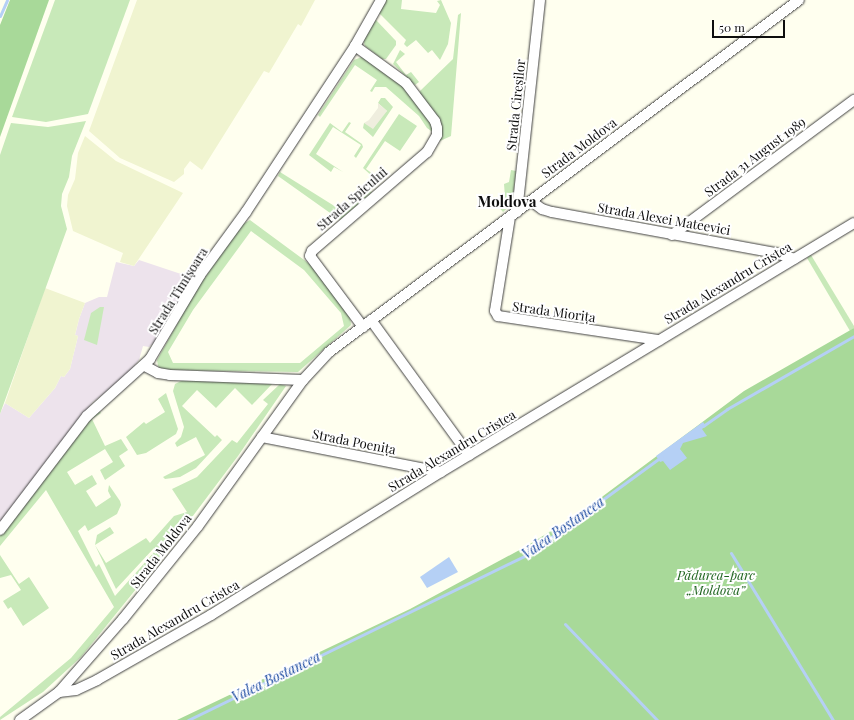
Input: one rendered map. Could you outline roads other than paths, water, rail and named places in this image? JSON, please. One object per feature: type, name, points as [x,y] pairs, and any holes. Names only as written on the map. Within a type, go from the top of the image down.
[{"type":"street","name":"Strada Timișoara","points":[[0,530],[87,416],[145,366],[200,275],[246,212],[355,46],[381,0]]},
{"type":"street","name":"Strada Cireșilor","points":[[514,215],[540,0]]},
{"type":"street","name":"Strada Moldova","points":[[20,720],[59,692],[123,619],[188,538],[303,380],[329,352],[514,215],[799,0]]},
{"type":"street","name":"Strada Spicului","points":[[355,46],[406,83],[435,121],[436,135],[433,144],[312,251],[310,256],[363,327]]},
{"type":"street","name":"Strada 31 August 1989","points":[[672,235],[854,100]]},
{"type":"street","name":"Strada Alexei Mateevici","points":[[532,201],[542,209],[552,212],[776,253],[794,258]]},
{"type":"street","name":"Strada Miorița","points":[[514,215],[496,307],[498,316],[659,340]]},
{"type":"street","name":"Strada Alexandru Cristea","points":[[59,692],[76,690],[97,680],[238,598],[441,472],[854,223]]},
{"type":"street","points":[[371,320],[469,455]]},
{"type":"street","points":[[145,366],[170,375],[303,380]]},
{"type":"street","name":"Strada Poenița","points":[[262,437],[441,472]]},
{"type":"water","points":[[703,422],[706,426],[702,429],[707,436],[683,443],[680,449],[687,458],[670,470],[663,461],[660,462],[656,456]]},
{"type":"water","points":[[449,557],[458,572],[427,588],[420,577]]},
{"type":"waterway","points":[[0,16],[7,0]]},
{"type":"waterway","name":"Valea Bostancea","points":[[703,426],[727,409],[854,336]]},
{"type":"waterway","name":"Valea Bostancea","points":[[188,720],[528,554],[661,457]]},
{"type":"waterway","points":[[731,553],[833,720]]},
{"type":"waterway","points":[[565,624],[657,720]]},
{"type":"district","name":"Moldova","points":[[507,202]]},
{"type":"park label","name":"Pădurea-parc „Moldova”","points":[[716,584]]}]
